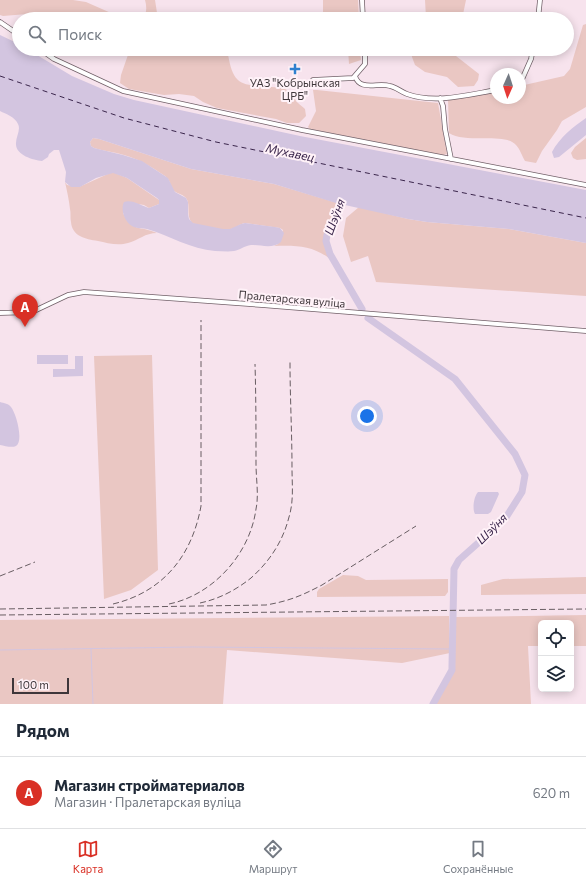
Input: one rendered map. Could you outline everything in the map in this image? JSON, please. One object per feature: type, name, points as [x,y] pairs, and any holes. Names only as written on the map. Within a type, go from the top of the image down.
[{"type":"street","points":[[362,0],[363,12]]},
{"type":"street","points":[[539,12],[540,0]]},
{"type":"street","points":[[0,22],[12,30]]},
{"type":"street","points":[[50,56],[122,91],[302,130],[586,185]]},
{"type":"street","points":[[314,80],[350,79],[355,76],[365,64],[365,56]]},
{"type":"street","points":[[526,70],[531,56]]},
{"type":"street","points":[[355,76],[357,82],[364,86],[390,85],[408,95],[429,99],[490,91]]},
{"type":"street","points":[[440,98],[443,106],[445,129],[451,159]]},
{"type":"street","name":"Пралетарская вуліца","points":[[0,313],[32,312],[68,294],[84,292],[586,331]]},
{"type":"shaded area","points":[[0,0],[73,0],[86,2],[109,12],[12,12],[12,15],[0,15]]},
{"type":"shaded area","points":[[145,0],[155,0],[157,12],[146,12]]},
{"type":"shaded area","points":[[323,0],[358,0],[359,12],[323,12]]},
{"type":"shaded area","points":[[425,0],[466,0],[463,12],[426,12]]},
{"type":"shaded area","points":[[586,24],[586,107],[562,121],[542,151],[536,163],[525,161],[516,145],[511,141],[494,138],[465,138],[449,133],[448,99],[490,92],[490,104],[526,104],[526,85],[564,76],[570,69],[583,25]]},
{"type":"shaded area","points":[[128,56],[228,56],[232,69],[238,80],[251,85],[278,87],[289,91],[292,93],[297,102],[305,109],[306,116],[299,123],[287,123],[276,119],[217,108],[194,96],[179,94],[164,95],[129,89],[120,83]]},
{"type":"shaded area","points":[[348,56],[361,56],[361,60],[349,64]]},
{"type":"shaded area","points":[[456,56],[479,74],[478,80],[474,86],[458,87],[447,77],[425,72],[415,65],[412,57]]},
{"type":"shaded area","points":[[313,90],[438,103],[447,154],[443,155],[310,129],[308,127],[316,111]]},
{"type":"shaded area","points":[[93,138],[191,169],[274,184],[341,204],[327,237],[328,248],[335,263],[321,253],[307,248],[299,246],[274,246],[278,244],[283,230],[280,228],[245,223],[231,229],[217,229],[192,223],[189,216],[187,200],[184,196],[172,189],[169,180],[165,176],[150,166],[135,159],[94,148],[91,146],[90,142]]},
{"type":"shaded area","points":[[586,138],[586,159],[577,160],[573,158],[571,153],[575,147]]},
{"type":"shaded area","points":[[110,173],[115,173],[127,178],[159,200],[159,204],[149,208],[144,205],[132,203],[123,213],[133,226],[157,233],[149,234],[132,242],[116,244],[84,238],[74,231],[71,222],[65,182],[67,185],[79,187]]},
{"type":"shaded area","points":[[359,207],[408,219],[509,229],[586,243],[586,296],[376,282],[368,256],[351,262],[343,236],[346,218]]},
{"type":"shaded area","points":[[152,355],[158,570],[131,590],[104,599],[94,356]]},
{"type":"shaded area","points":[[343,575],[358,576],[366,580],[448,579],[448,592],[445,596],[317,597],[317,592],[319,589]]},
{"type":"shaded area","points":[[586,577],[586,594],[481,595],[481,585],[503,579]]},
{"type":"shaded area","points":[[586,615],[586,646],[574,646],[574,620],[538,620],[538,646],[528,646],[531,704],[435,704],[454,670],[456,617]]},
{"type":"shaded area","points":[[449,616],[450,653],[402,663],[227,650],[223,704],[0,704],[0,620]]},
{"type":"water","name":"Мухавец","points":[[0,35],[12,41],[12,56],[39,56],[72,76],[114,94],[134,100],[300,136],[586,190],[586,243],[509,229],[408,219],[336,203],[274,184],[191,169],[93,138],[90,142],[91,146],[94,148],[142,161],[168,178],[175,192],[186,198],[188,202],[189,219],[193,223],[230,229],[245,223],[280,228],[284,233],[281,242],[274,245],[251,245],[234,251],[215,251],[197,248],[147,229],[134,227],[127,222],[124,216],[124,202],[134,202],[149,208],[159,204],[159,200],[127,178],[113,173],[96,178],[80,187],[71,187],[65,182],[66,172],[59,150],[54,150],[42,161],[21,154],[16,147],[19,129],[18,124],[13,118],[0,111]]},
{"type":"water","points":[[586,118],[586,135],[559,157],[554,158],[552,152],[563,137]]},
{"type":"water","points":[[37,355],[68,355],[68,364],[37,364]]},
{"type":"water","points":[[75,356],[83,356],[83,376],[53,377],[53,369],[75,369]]},
{"type":"water","points":[[0,402],[10,406],[17,421],[19,439],[18,443],[14,447],[0,445]]},
{"type":"water","points":[[478,492],[498,492],[499,494],[491,512],[488,514],[475,514],[474,503],[475,496]]},
{"type":"waterway","name":"Шэўня","points":[[343,196],[339,212],[327,235],[326,241],[330,254],[362,309]]},
{"type":"waterway","name":"Шэўня","points":[[368,318],[455,379],[515,454],[525,475],[522,492],[505,519],[459,560],[454,569],[452,670],[433,704]]},
{"type":"waterway","points":[[0,650],[192,647],[453,649]]},
{"type":"waterway","points":[[91,649],[93,704]]},
{"type":"ferry route","points":[[0,76],[124,118],[216,142],[586,218]]},
{"type":"railway","points":[[113,604],[147,591],[160,581],[182,556],[197,524],[201,506],[201,320]]},
{"type":"railway","points":[[200,603],[227,594],[251,578],[270,558],[286,526],[292,505],[290,362]]},
{"type":"railway","points":[[169,604],[200,592],[227,570],[246,542],[252,526],[257,498],[255,364]]},
{"type":"railway","points":[[0,609],[266,605],[282,602],[295,598],[322,585],[416,526]]},
{"type":"railway","points":[[0,576],[35,562]]},
{"type":"railway","points":[[0,615],[586,609]]},
{"type":"place","name":"УАЗ \"Кобрынская ЦРБ\"","points":[[295,69]]},
{"type":"place","name":"Магазин стройматериалов","points":[[25,327]]}]
